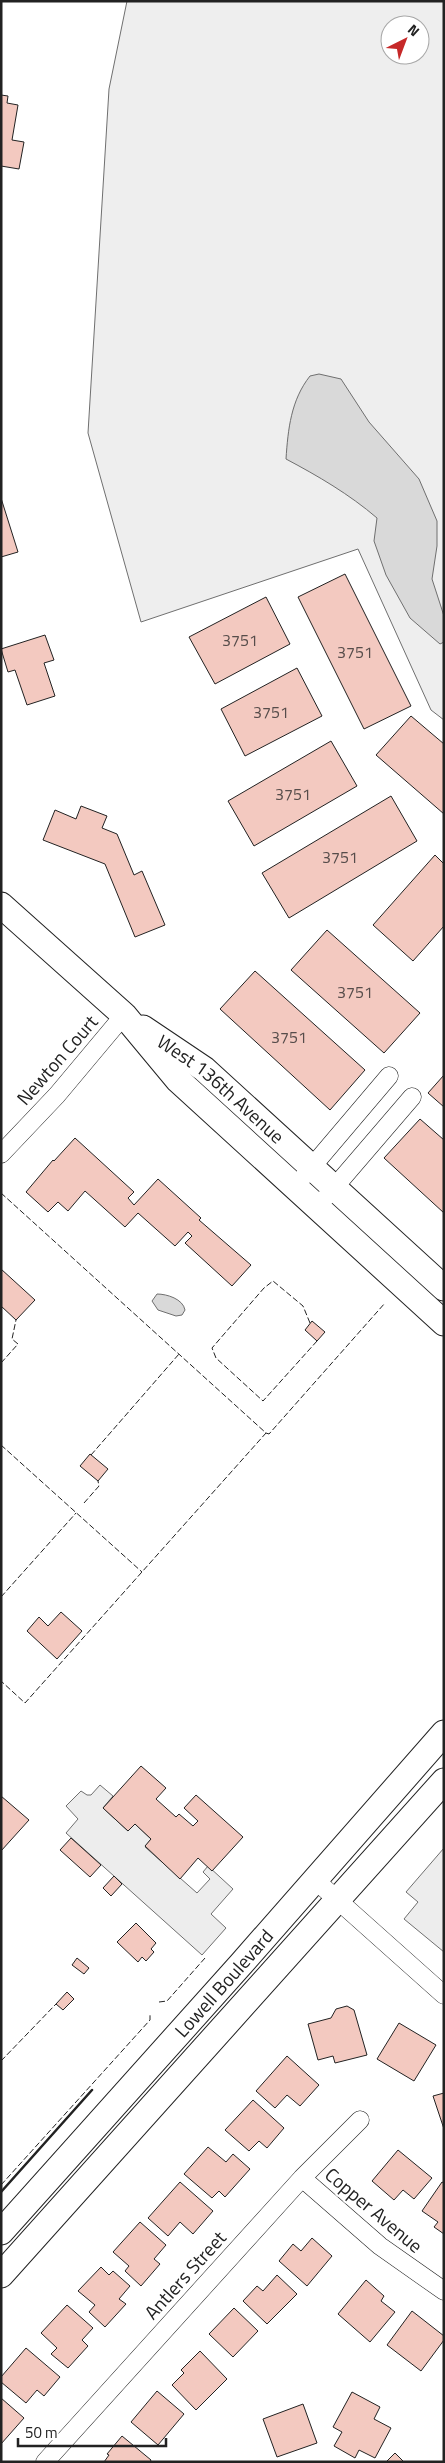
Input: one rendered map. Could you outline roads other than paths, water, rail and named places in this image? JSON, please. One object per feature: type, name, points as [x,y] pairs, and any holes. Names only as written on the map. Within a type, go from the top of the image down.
[{"type":"main road","name":"West 136th Avenue","points":[[1,905],[124,1015],[204,1069],[444,1288]]},
{"type":"main road","name":"West 136th Avenue","points":[[124,1015],[178,1080],[444,1323]]},
{"type":"main road","name":"Lowell Boulevard","points":[[1,2232],[444,1733]]},
{"type":"main road","name":"Lowell Boulevard","points":[[1,2275],[444,1781]]},
{"type":"street","name":"Newton Court","points":[[1,1154],[57,1095],[124,1015]]},
{"type":"street","points":[[294,1187],[388,1076]]},
{"type":"street","points":[[317,1207],[412,1097]]},
{"type":"street","points":[[314,1879],[444,1995]]},
{"type":"street","name":"Antlers Street","points":[[45,2462],[302,2178],[360,2120]]},
{"type":"street","name":"Copper Avenue","points":[[302,2178],[380,2246],[444,2291]]}]
